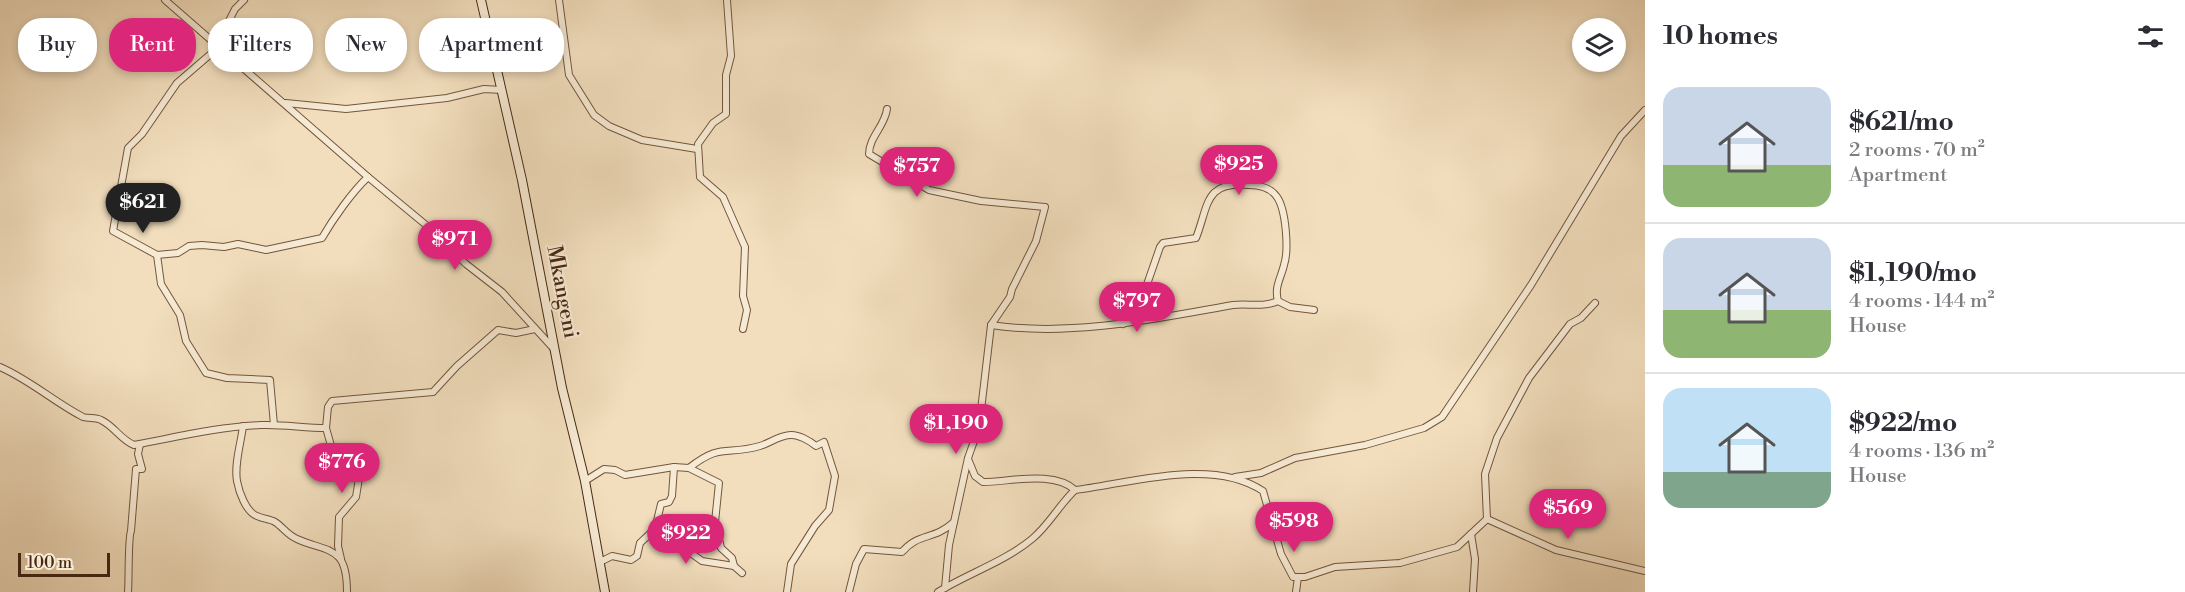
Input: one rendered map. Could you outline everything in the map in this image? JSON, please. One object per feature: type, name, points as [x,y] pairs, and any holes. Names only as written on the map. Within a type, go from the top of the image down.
[{"type":"street","points":[[165,0],[208,36]]},
{"type":"street","points":[[231,18],[235,9],[244,0]]},
{"type":"street","name":"Mkangeni","points":[[481,0],[585,481],[605,592]]},
{"type":"street","points":[[559,0],[569,75],[594,115],[609,126],[642,140],[697,149]]},
{"type":"street","points":[[727,0],[731,56],[726,75],[726,114],[713,123],[697,149],[700,177],[719,192],[745,247],[743,296],[747,310],[743,329]]},
{"type":"street","points":[[208,56],[188,71],[177,83],[142,134],[128,148],[113,231],[157,255],[178,253],[189,246],[202,244],[224,247],[238,244],[266,250],[322,238],[335,215],[346,207],[368,177]]},
{"type":"street","points":[[248,72],[426,225],[466,264],[502,292],[555,350]]},
{"type":"street","points":[[285,103],[346,109],[447,98],[484,89],[502,90]]},
{"type":"street","points":[[887,109],[886,118],[869,146],[869,154],[885,165],[929,190],[981,201],[1045,207],[1036,241],[1010,297],[991,325],[980,427],[968,458],[948,545],[942,590]]},
{"type":"street","points":[[1226,478],[1261,473],[1295,458],[1384,440],[1424,428],[1442,417],[1531,285],[1622,136],[1645,110]]},
{"type":"street","points":[[1123,324],[1144,293],[1163,243],[1196,238],[1209,197],[1217,188],[1236,183],[1259,185],[1276,196],[1280,202],[1287,249],[1276,293],[1278,301],[1290,307],[1314,310]]},
{"type":"street","points":[[157,255],[161,284],[180,315],[186,341],[206,373],[227,378],[270,380],[274,425]]},
{"type":"street","points":[[991,325],[1023,330],[1123,324],[1236,305],[1269,305],[1278,301]]},
{"type":"street","points":[[942,590],[1000,561],[1032,540],[1047,525],[1074,490],[1184,473],[1226,478],[1252,484],[1263,491],[1281,554],[1293,577],[1335,567],[1400,563],[1456,547],[1487,519],[1485,474],[1507,415],[1529,378],[1570,324],[1581,318],[1595,303]]},
{"type":"street","points":[[347,592],[338,546],[339,518],[356,496],[359,478],[332,449],[326,428],[328,407],[332,401],[429,393],[436,390],[453,370],[498,330],[516,333],[535,329]]},
{"type":"street","points":[[0,368],[27,379],[35,388],[85,418],[99,418],[123,440],[134,445],[202,430],[243,426],[326,428]]},
{"type":"street","points":[[243,426],[237,481],[252,514],[277,523],[294,538],[321,545],[335,553],[341,561]]},
{"type":"street","points":[[689,468],[706,455],[723,449],[762,446],[770,439],[791,435],[816,446],[824,442],[835,476],[829,510],[815,526],[791,564],[787,592]]},
{"type":"street","points":[[128,592],[131,553],[128,537],[136,470],[142,469],[138,454],[140,444]]},
{"type":"street","points":[[968,458],[975,476],[983,482],[1042,480],[1064,483],[1074,490]]},
{"type":"street","points":[[600,562],[612,556],[631,560],[637,556],[640,543],[655,529],[661,504],[669,502],[672,496],[674,468]]},
{"type":"street","points":[[585,481],[604,469],[615,470],[625,475],[689,468],[719,483],[715,522],[721,548],[732,558],[734,566]]},
{"type":"street","points":[[1487,519],[1556,550],[1645,571]]},
{"type":"street","points":[[849,592],[856,564],[864,549],[902,552],[912,539],[942,532],[955,521]]},
{"type":"street","points":[[655,529],[683,532],[684,548],[702,561],[734,566],[742,573]]},
{"type":"street","points":[[1471,534],[1474,560],[1473,592]]},
{"type":"street","points":[[1296,592],[1298,577]]}]
